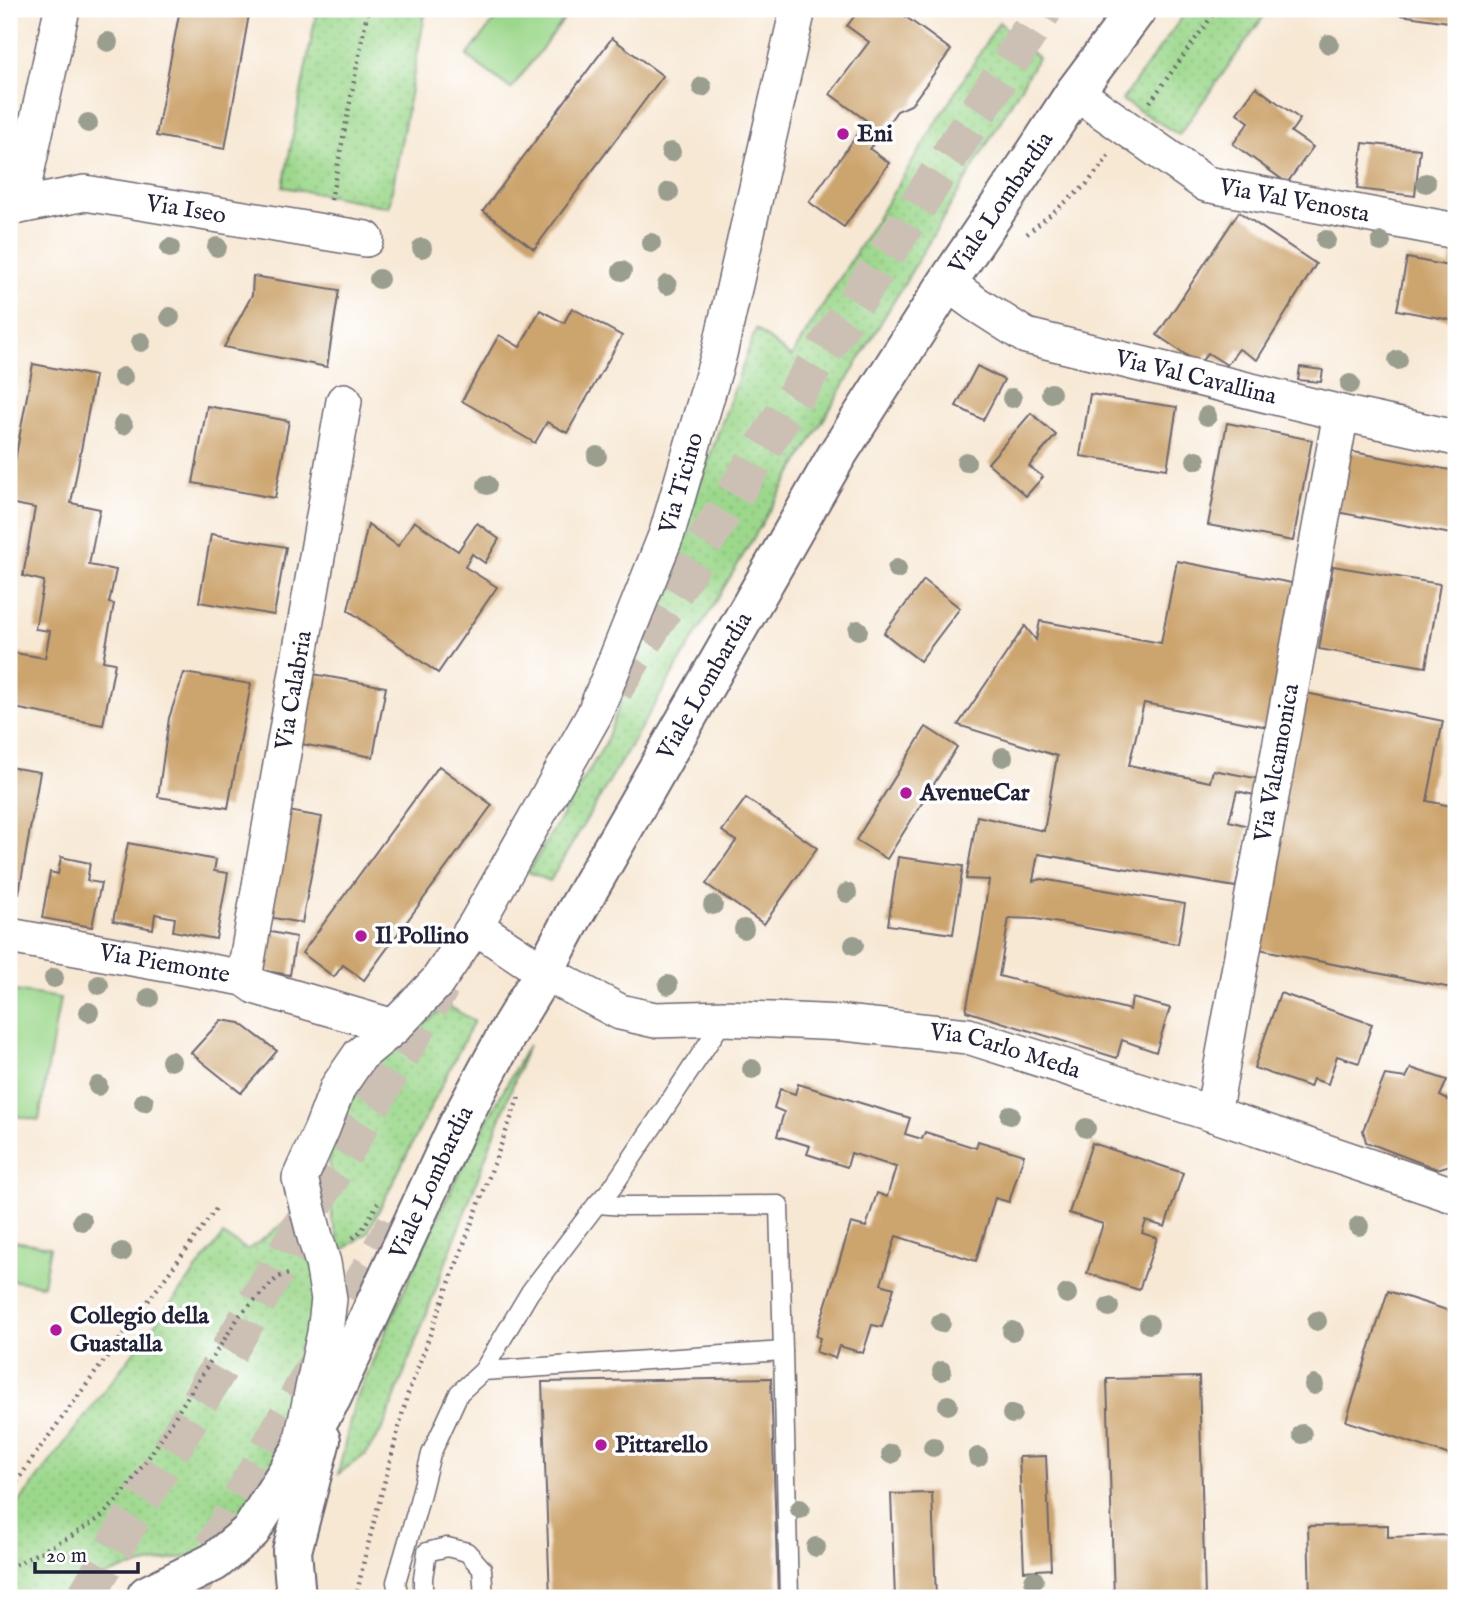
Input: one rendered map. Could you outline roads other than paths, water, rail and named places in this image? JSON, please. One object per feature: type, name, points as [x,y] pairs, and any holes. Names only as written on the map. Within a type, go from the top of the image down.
[{"type":"street","points":[[14,205],[62,9]]},
{"type":"street","name":"Via Ticino","points":[[299,1453],[325,1333],[329,1299],[323,1263],[300,1178],[338,1087],[360,1055],[394,1027],[437,982],[475,926],[594,715],[667,533],[719,354],[798,9]]},
{"type":"street","name":"Viale Lombardia","points":[[151,1597],[214,1562],[251,1531],[332,1397],[458,1125],[512,1025],[837,455],[947,283],[1075,92],[1137,9]]},
{"type":"street","name":"Via Val Venosta","points":[[1075,92],[1206,184],[1456,231]]},
{"type":"street","name":"Via Iseo","points":[[14,205],[85,192],[366,239]]},
{"type":"street","name":"Via Val Cavallina","points":[[947,283],[1026,336],[1456,439]]},
{"type":"street","name":"Via Calabria","points":[[244,978],[344,401]]},
{"type":"street","name":"Via Valcamonica","points":[[1213,1114],[1340,413]]},
{"type":"street","name":"Via Carlo Meda","points":[[475,926],[544,972],[620,1012],[655,1020],[725,1018],[844,1023],[968,1036],[1213,1114],[1456,1196]]},
{"type":"street","name":"Via Piemonte","points":[[9,936],[244,978],[257,987],[394,1027]]},
{"type":"street","name":"Viale Lombardia","points":[[296,1598],[292,1550],[332,1397]]},
{"type":"lane","points":[[399,1598],[396,1582],[431,1454],[459,1393],[483,1371],[530,1292],[612,1188],[725,1018]]},
{"type":"lane","points":[[597,1204],[779,1205],[789,1598]]},
{"type":"lane","points":[[483,1371],[783,1351]]},
{"type":"lane","points":[[423,1598],[427,1552],[447,1547],[467,1552],[482,1569],[484,1598]]},
{"type":"tunnel","points":[[614,689],[793,399],[1044,9]]},
{"type":"tunnel","points":[[85,1598],[441,986]]},
{"type":"tunnel","points":[[185,1598],[395,1225]]},
{"type":"place","name":"Eni","points":[[843,134]]},
{"type":"place","name":"AvenueCar","points":[[906,793]]},
{"type":"place","name":"Il Pollino","points":[[361,936]]},
{"type":"place","name":"Collegio della Guastalla","points":[[56,1330]]},
{"type":"place","name":"Pittarello","points":[[601,1445]]}]
